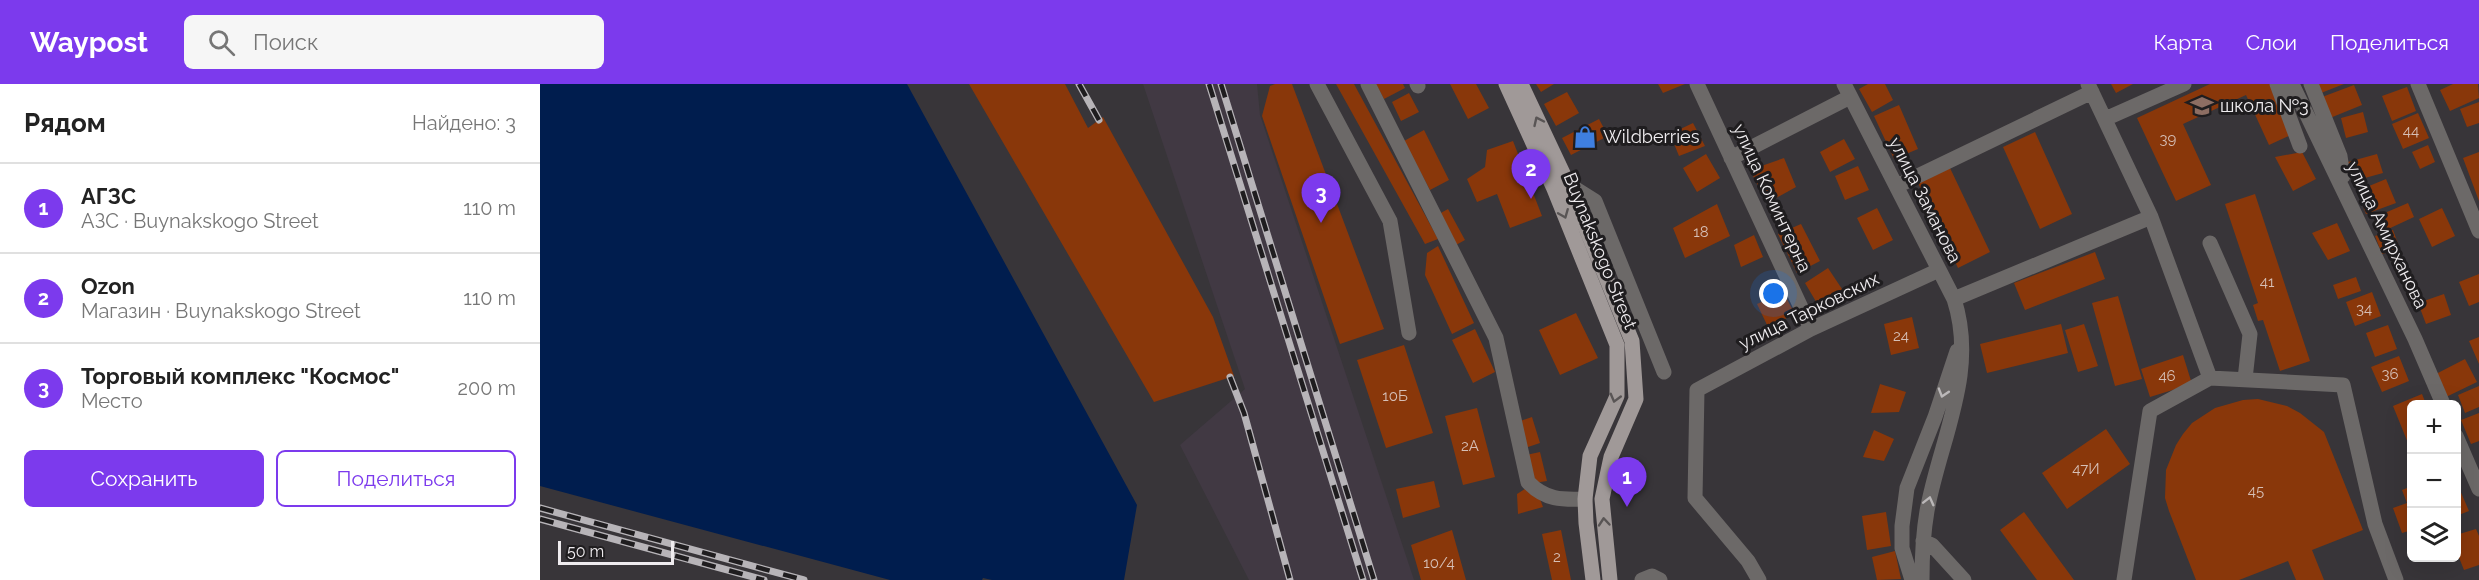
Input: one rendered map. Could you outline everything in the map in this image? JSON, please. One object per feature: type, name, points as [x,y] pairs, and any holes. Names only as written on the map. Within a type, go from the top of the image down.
[{"type":"main road","name":"Buynakskogo Street","points":[[1506,84],[1561,187],[1632,341],[1636,399],[1611,457],[1602,499],[1610,580]]},
{"type":"main road","name":"Buynakskogo Street","points":[[1521,84],[1561,187],[1617,345],[1617,396],[1590,456],[1585,499],[1593,580]]},
{"type":"street","points":[[1317,84],[1390,220],[1409,333]]},
{"type":"street","points":[[1368,84],[1496,338],[1528,482],[1536,491],[1557,500],[1585,499]]},
{"type":"street","name":"улица Коминтерна","points":[[1697,84],[1811,329]]},
{"type":"street","points":[[2105,119],[2184,84]]},
{"type":"street","points":[[2277,84],[2300,146]]},
{"type":"street","name":"улица Амирханова","points":[[2292,84],[2345,190],[2441,400]]},
{"type":"street","points":[[2311,84],[2340,156],[2345,190]]},
{"type":"street","points":[[2418,84],[2479,231]]},
{"type":"street","points":[[1897,186],[2090,88],[2151,217],[2210,378]]},
{"type":"street","points":[[1731,158],[1847,90]]},
{"type":"street","name":"улица Заманова","points":[[1847,90],[1954,299],[1960,317],[1962,337],[1960,385],[1927,510],[1922,580]]},
{"type":"street","points":[[1561,187],[1594,201],[1665,372]]},
{"type":"street","points":[[1954,299],[2151,217]]},
{"type":"street","points":[[2210,243],[2250,334],[2245,380]]},
{"type":"street","name":"улица Тарковских","points":[[1759,580],[1748,561],[1695,498],[1697,390],[1811,329],[1939,270]]},
{"type":"street","name":"улица Заманова","points":[[1912,580],[1902,548],[1902,526],[1907,488],[1935,417],[1962,337]]},
{"type":"street","points":[[2124,580],[2150,411],[2210,378],[2343,385],[2375,524],[2396,580]]},
{"type":"street","points":[[2461,446],[2479,489]]},
{"type":"street","points":[[1923,541],[1932,545],[1964,580]]},
{"type":"street","points":[[1642,580],[1652,576],[1660,580]]},
{"type":"shaded area","points":[[1143,84],[1257,84],[1260,115],[1414,580],[1249,580],[1180,445],[1245,389]]},
{"type":"water","points":[[540,84],[907,84],[1137,505],[1124,580],[992,580],[983,578],[982,580],[890,580],[540,486]]},
{"type":"building","points":[[969,84],[1065,84],[1088,128],[1103,117],[1213,317],[1234,376],[1154,402]]},
{"type":"building","points":[[1292,84],[1384,329],[1340,344],[1262,116],[1270,86]]},
{"type":"building","points":[[1336,84],[1354,84],[1438,239],[1425,244]]},
{"type":"building","points":[[1376,84],[1403,84],[1405,88],[1384,99]]},
{"type":"building","points":[[1450,84],[1476,84],[1489,108],[1468,119]]},
{"type":"building","points":[[1536,84],[1554,84],[1541,92]]},
{"type":"building","points":[[1658,84],[1685,84],[1663,93]]},
{"type":"building","points":[[1868,84],[1885,84],[1893,100],[1872,112],[1859,89]]},
{"type":"building","points":[[2111,84],[2133,84],[2116,93]]},
{"type":"building","points":[[2210,84],[2270,84],[2293,134],[2269,145],[2246,95],[2183,124],[2211,185],[2176,201],[2137,118]]},
{"type":"building","points":[[2317,84],[2344,84],[2321,93]]},
{"type":"building","points":[[2453,84],[2478,84],[2479,98],[2450,111],[2440,90]]},
{"type":"building","points":[[2354,85],[2362,105],[2330,118],[2322,97]]},
{"type":"building","points":[[2407,87],[2416,111],[2392,121],[2382,96]]},
{"type":"building","points":[[1567,92],[1579,113],[1556,126],[1544,104]]},
{"type":"building","points":[[1409,93],[1419,112],[1401,121],[1392,102]]},
{"type":"building","points":[[2479,102],[2479,123],[2467,127],[2460,109]]},
{"type":"building","points":[[1899,105],[1918,149],[1894,159],[1874,116]]},
{"type":"building","points":[[2363,112],[2368,132],[2346,138],[2341,118]]},
{"type":"building","points":[[2418,113],[2429,138],[2403,149],[2392,124]]},
{"type":"building","name":"Wildberries","points":[[1599,119],[1608,136],[1571,155],[1562,138]]},
{"type":"building","points":[[1693,123],[1705,146],[1679,156],[1670,134]]},
{"type":"building","points":[[1424,130],[1449,180],[1430,190],[1404,141]]},
{"type":"building","points":[[2035,132],[2072,214],[2040,229],[2003,147]]},
{"type":"building","points":[[1844,139],[1855,159],[1830,172],[1820,152]]},
{"type":"building","points":[[1513,141],[1542,216],[1510,228],[1497,194],[1477,202],[1467,179],[1485,167],[1487,150]]},
{"type":"building","points":[[2428,145],[2435,162],[2420,169],[2412,152]]},
{"type":"building","points":[[2302,152],[2316,179],[2293,191],[2275,157]]},
{"type":"building","points":[[2479,152],[2479,201],[2463,158]]},
{"type":"building","points":[[1706,154],[1720,178],[1697,192],[1683,168]]},
{"type":"building","points":[[2377,154],[2383,173],[2354,181],[2348,162]]},
{"type":"building","points":[[1784,158],[1796,187],[1767,203],[1750,170]]},
{"type":"building","points":[[1858,166],[1869,190],[1845,200],[1835,176]]},
{"type":"building","points":[[1950,168],[1990,252],[1958,268],[1918,183]]},
{"type":"building","points":[[2386,179],[2396,203],[2366,214],[2357,191]]},
{"type":"building","points":[[2255,194],[2310,361],[2280,371],[2263,320],[2258,321],[2253,305],[2258,303],[2225,204]]},
{"type":"building","points":[[2408,203],[2414,217],[2386,230],[2380,215]]},
{"type":"building","points":[[1717,204],[1730,236],[1685,258],[1673,228]]},
{"type":"building","points":[[1877,208],[1893,240],[1873,250],[1857,218]]},
{"type":"building","points":[[2442,208],[2455,236],[2432,247],[2419,219]]},
{"type":"building","points":[[1448,209],[1465,240],[1456,245],[1439,214]]},
{"type":"building","points":[[2337,223],[2350,251],[2328,260],[2312,233]]},
{"type":"building","points":[[1801,224],[1820,261],[1797,273],[1778,234]]},
{"type":"building","points":[[2393,230],[2400,249],[2382,254],[2375,236]]},
{"type":"building","points":[[1754,235],[1763,257],[1741,267],[1734,245]]},
{"type":"building","points":[[1438,246],[1474,323],[1452,334],[1425,275],[1427,253]]},
{"type":"building","points":[[2095,252],[2105,279],[2025,310],[2014,283]]},
{"type":"building","points":[[1828,268],[1844,292],[1818,305],[1805,283]]},
{"type":"building","points":[[2479,274],[2479,302],[2469,306],[2459,282]]},
{"type":"building","points":[[2356,277],[2361,291],[2338,299],[2333,285]]},
{"type":"building","points":[[1783,292],[1795,314],[1768,327],[1757,304]]},
{"type":"building","points":[[2372,292],[2381,316],[2355,326],[2346,302]]},
{"type":"building","points":[[2444,294],[2451,315],[2426,324],[2418,303]]},
{"type":"building","points":[[2118,296],[2142,379],[2115,386],[2092,303]]},
{"type":"building","points":[[1576,313],[1598,358],[1560,375],[1539,330]]},
{"type":"building","points":[[1912,317],[1919,348],[1891,355],[1884,324]]},
{"type":"building","points":[[2061,324],[2068,353],[1987,373],[1980,344]]},
{"type":"building","points":[[2084,324],[2098,366],[2078,372],[2065,330]]},
{"type":"building","points":[[2388,325],[2397,349],[2375,357],[2366,333]]},
{"type":"building","points":[[1475,329],[1495,372],[1473,383],[1452,340]]},
{"type":"building","points":[[2479,337],[2479,364],[2469,341]]},
{"type":"building","points":[[1404,345],[1433,433],[1386,448],[1357,360]]},
{"type":"building","points":[[2183,355],[2192,384],[2150,397],[2141,369]]},
{"type":"building","points":[[2399,356],[2409,381],[2382,392],[2371,367]]},
{"type":"building","points":[[2465,359],[2477,382],[2446,397],[2434,375]]},
{"type":"building","points":[[1880,384],[1906,392],[1899,412],[1871,413]]},
{"type":"building","points":[[2479,386],[2479,407],[2465,413],[2458,395]]},
{"type":"building","points":[[2422,394],[2424,400],[2408,400]]},
{"type":"building","points":[[2258,399],[2287,406],[2324,432],[2363,530],[2312,550],[2324,580],[2296,580],[2288,561],[2239,580],[2196,580],[2169,511],[2165,498],[2166,470],[2183,434],[2192,423],[2215,408],[2243,400]]},
{"type":"building","points":[[2407,400],[2407,441],[2393,406]]},
{"type":"building","points":[[1477,408],[1495,477],[1463,485],[1445,416]]},
{"type":"building","points":[[2479,413],[2479,441],[2471,444],[2461,420]]},
{"type":"building","points":[[1532,417],[1540,443],[1525,448],[1517,422]]},
{"type":"building","points":[[2106,429],[2130,464],[2067,509],[2042,473]]},
{"type":"building","points":[[1874,430],[1894,439],[1884,461],[1863,457]]},
{"type":"building","points":[[1540,452],[1547,481],[1534,483],[1526,455]]},
{"type":"building","points":[[1434,481],[1440,507],[1403,518],[1396,489]]},
{"type":"building","points":[[1528,487],[1540,499],[1543,507],[1518,514],[1517,494]]},
{"type":"building","points":[[2407,488],[2407,503],[2402,490]]},
{"type":"building","points":[[2461,493],[2469,511],[2461,514]]},
{"type":"building","points":[[2407,503],[2407,532],[2402,533],[2393,508]]},
{"type":"building","points":[[1886,512],[1891,546],[1867,550],[1862,516]]},
{"type":"building","points":[[2024,512],[2074,580],[2037,580],[2000,530]]},
{"type":"building","points":[[2476,529],[2479,536],[2479,565],[2464,570],[2461,562],[2461,534]]},
{"type":"building","points":[[1452,530],[1466,580],[1421,580],[1411,545]]},
{"type":"building","points":[[1561,530],[1571,580],[1552,580],[1542,534]]},
{"type":"building","points":[[1895,551],[1901,579],[1877,580],[1872,557]]},
{"type":"railway","points":[[1079,84],[1099,120]]},
{"type":"railway","points":[[1209,84],[1363,580]]},
{"type":"railway","points":[[1221,84],[1374,580]]},
{"type":"railway","points":[[1230,377],[1244,413],[1290,580]]},
{"type":"railway","points":[[540,508],[804,580]]},
{"type":"railway","points":[[540,519],[764,580]]},
{"type":"place","name":"школа №3","points":[[2202,106]]},
{"type":"place","name":"Wildberries","points":[[1585,137]]},
{"type":"place","name":"Ozon","points":[[1531,199]]},
{"type":"place","name":"Торговый комплекс \"Космос\"","points":[[1321,223]]},
{"type":"place","name":"АГЗС","points":[[1627,507]]}]
